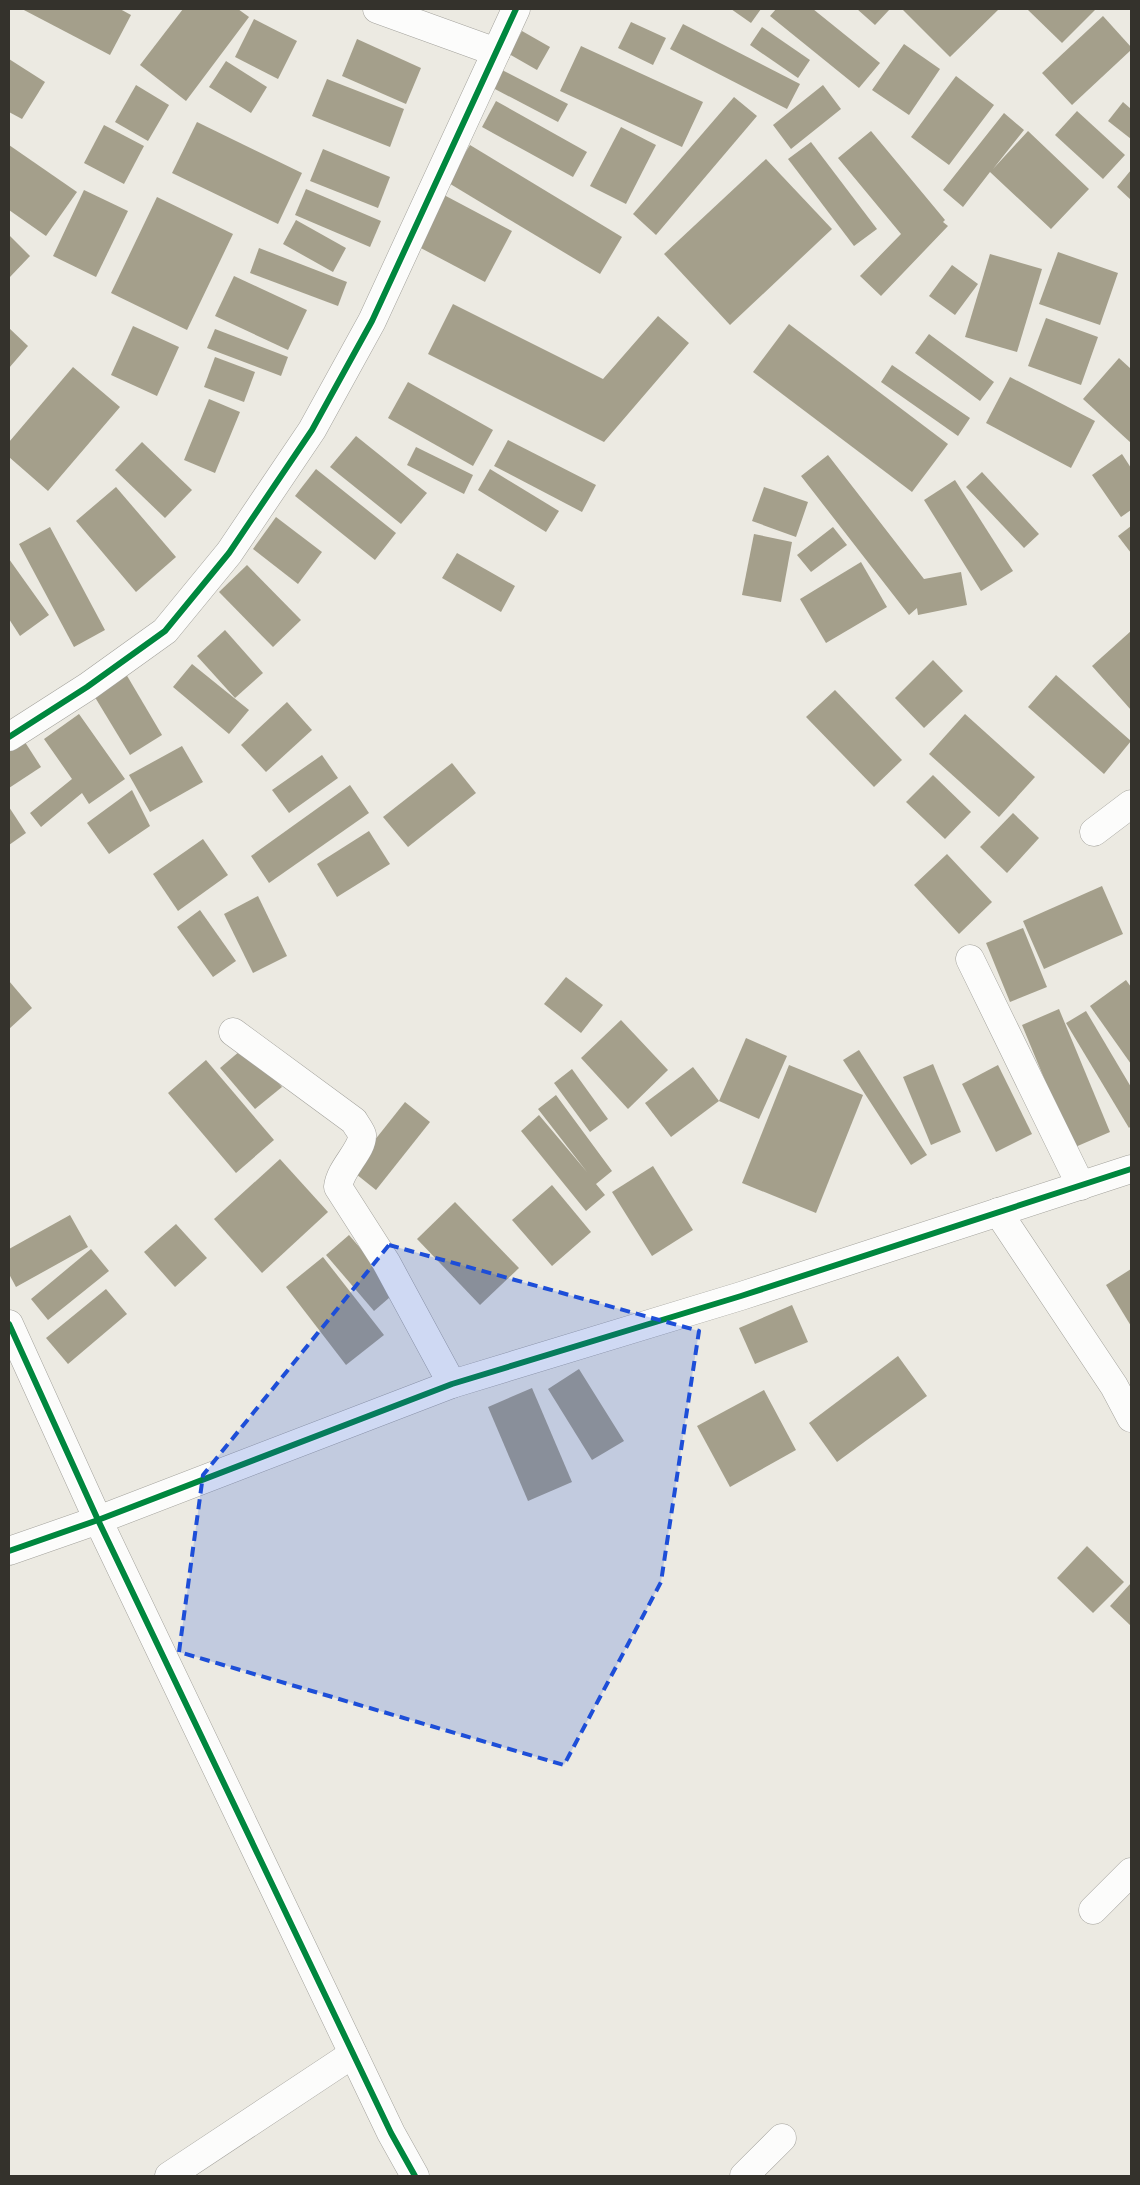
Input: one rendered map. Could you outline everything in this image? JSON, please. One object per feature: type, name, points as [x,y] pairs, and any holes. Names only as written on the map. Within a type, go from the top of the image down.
[{"type":"street","points":[[377,9],[496,52]]},
{"type":"street","points":[[9,737],[87,687],[165,631],[229,553],[312,430],[372,322],[516,9]]},
{"type":"street","points":[[1094,832],[1131,804]]},
{"type":"street","points":[[970,959],[1081,1186]]},
{"type":"street","points":[[233,1032],[354,1121],[362,1133],[357,1150],[341,1172],[338,1187],[386,1262],[452,1384]]},
{"type":"street","points":[[9,1551],[98,1520],[452,1384],[741,1296],[1131,1169]]},
{"type":"street","points":[[998,1212],[1114,1386],[1131,1418]]},
{"type":"street","points":[[9,1324],[98,1520],[391,2133],[415,2176]]},
{"type":"street","points":[[1093,1910],[1131,1872]]},
{"type":"street","points":[[169,2176],[353,2054]]},
{"type":"street","points":[[744,2176],[782,2138]]},
{"type":"highlighted area","points":[[389,1245],[699,1331],[661,1582],[564,1765],[179,1652],[203,1475]]},
{"type":"building","points":[[22,9],[120,9],[131,15],[110,55]]},
{"type":"building","points":[[183,9],[238,9],[249,17],[186,101],[140,65]]},
{"type":"building","points":[[731,9],[761,9],[751,23]]},
{"type":"building","points":[[776,9],[813,9],[880,63],[859,88],[770,16]]},
{"type":"building","points":[[857,9],[890,9],[875,25]]},
{"type":"building","points":[[902,9],[999,9],[950,57]]},
{"type":"building","points":[[1027,9],[1096,9],[1062,43]]},
{"type":"building","points":[[1103,16],[1131,47],[1131,50],[1072,105],[1042,73]]},
{"type":"building","points":[[254,19],[297,41],[278,79],[235,57]]},
{"type":"building","points":[[631,22],[666,38],[653,65],[618,48]]},
{"type":"building","points":[[683,24],[800,84],[787,109],[670,49]]},
{"type":"building","points":[[762,27],[810,60],[798,78],[750,45]]},
{"type":"building","points":[[522,31],[550,47],[537,70],[509,54]]},
{"type":"building","points":[[357,39],[421,68],[406,104],[342,76]]},
{"type":"building","points":[[904,44],[940,69],[909,115],[872,90]]},
{"type":"building","points":[[581,46],[703,102],[682,147],[560,91]]},
{"type":"building","points":[[9,59],[45,82],[22,119],[9,112]]},
{"type":"building","points":[[226,61],[267,87],[251,113],[209,87]]},
{"type":"building","points":[[502,70],[568,104],[558,122],[493,88]]},
{"type":"building","points":[[956,76],[994,105],[949,165],[911,137]]},
{"type":"building","points":[[327,79],[404,109],[390,147],[312,116]]},
{"type":"building","points":[[136,85],[169,105],[148,141],[115,122]]},
{"type":"building","points":[[823,85],[841,109],[791,149],[773,125]]},
{"type":"building","points":[[734,97],[757,116],[656,235],[633,214]]},
{"type":"building","points":[[496,101],[587,152],[573,177],[482,127]]},
{"type":"building","points":[[1123,102],[1131,109],[1131,139],[1108,121]]},
{"type":"building","points":[[1077,111],[1125,155],[1103,179],[1055,135]]},
{"type":"building","points":[[1004,113],[1024,130],[993,169],[1028,131],[1089,189],[1051,229],[990,172],[963,207],[943,190]]},
{"type":"building","points":[[197,122],[302,173],[278,224],[172,173]]},
{"type":"building","points":[[104,125],[144,146],[124,184],[84,163]]},
{"type":"building","points":[[621,127],[656,145],[626,204],[590,186]]},
{"type":"building","points":[[871,131],[948,226],[881,296],[860,276],[901,234],[838,158]]},
{"type":"building","points":[[811,142],[877,229],[854,246],[788,159]]},
{"type":"building","points":[[9,145],[77,192],[46,236],[9,210]]},
{"type":"building","points":[[470,145],[622,237],[600,274],[447,182]]},
{"type":"building","points":[[323,149],[390,177],[378,208],[310,181]]},
{"type":"building","points":[[766,159],[832,229],[730,325],[664,254]]},
{"type":"building","points":[[1131,170],[1131,200],[1117,187]]},
{"type":"building","points":[[306,189],[381,221],[370,247],[295,215]]},
{"type":"building","points":[[84,190],[128,211],[96,277],[53,256]]},
{"type":"building","points":[[444,195],[512,231],[485,282],[417,246]]},
{"type":"building","points":[[157,197],[233,234],[187,330],[111,293]]},
{"type":"building","points":[[296,220],[346,248],[333,272],[283,244]]},
{"type":"building","points":[[9,235],[30,256],[9,278]]},
{"type":"building","points":[[259,248],[347,282],[338,306],[250,273]]},
{"type":"building","points":[[1058,252],[1118,273],[1100,325],[1039,304]]},
{"type":"building","points":[[990,254],[1042,269],[1017,352],[965,337]]},
{"type":"building","points":[[952,265],[978,284],[955,315],[929,296]]},
{"type":"building","points":[[234,276],[307,310],[288,350],[215,316]]},
{"type":"building","points":[[453,304],[603,379],[658,316],[689,343],[604,442],[428,354]]},
{"type":"building","points":[[1046,318],[1098,337],[1081,385],[1028,366]]},
{"type":"building","points":[[789,324],[948,444],[912,492],[753,372]]},
{"type":"building","points":[[133,326],[179,347],[157,396],[111,375]]},
{"type":"building","points":[[9,328],[28,346],[9,368]]},
{"type":"building","points":[[215,329],[288,357],[281,376],[207,348]]},
{"type":"building","points":[[929,334],[994,382],[980,401],[915,353]]},
{"type":"building","points":[[215,357],[255,372],[244,402],[204,387]]},
{"type":"building","points":[[1119,358],[1131,369],[1131,443],[1083,399]]},
{"type":"building","points":[[892,365],[970,418],[958,436],[881,382]]},
{"type":"building","points":[[73,367],[120,407],[48,491],[9,457],[9,442]]},
{"type":"building","points":[[1010,377],[1095,421],[1071,468],[986,423]]},
{"type":"building","points":[[408,382],[493,430],[473,466],[388,418]]},
{"type":"building","points":[[209,399],[240,412],[215,473],[184,460]]},
{"type":"building","points":[[356,436],[427,493],[401,524],[330,467]]},
{"type":"building","points":[[508,440],[596,485],[582,512],[494,466]]},
{"type":"building","points":[[142,442],[192,490],[165,518],[115,470]]},
{"type":"building","points":[[416,447],[473,475],[464,494],[407,465]]},
{"type":"building","points":[[1122,454],[1131,468],[1131,510],[1121,517],[1092,475]]},
{"type":"building","points":[[828,455],[924,579],[961,572],[967,605],[918,615],[917,608],[909,615],[801,476]]},
{"type":"building","points":[[316,469],[396,533],[375,560],[295,496]]},
{"type":"building","points":[[490,469],[559,511],[546,532],[478,490]]},
{"type":"building","points":[[982,472],[1039,534],[1024,548],[966,487]]},
{"type":"building","points":[[955,480],[1013,571],[981,591],[924,500]]},
{"type":"building","points":[[116,487],[176,557],[136,592],[76,521]]},
{"type":"building","points":[[764,487],[808,502],[796,537],[752,521]]},
{"type":"building","points":[[276,517],[322,552],[298,584],[253,549]]},
{"type":"building","points":[[1131,526],[1131,553],[1118,536]]},
{"type":"building","points":[[50,527],[105,630],[74,647],[19,544]]},
{"type":"building","points":[[833,527],[847,545],[811,572],[797,555]]},
{"type":"building","points":[[754,534],[792,542],[781,602],[742,595]]},
{"type":"building","points":[[457,553],[515,586],[501,612],[442,578]]},
{"type":"building","points":[[9,559],[49,615],[20,636],[9,619]]},
{"type":"building","points":[[861,562],[887,607],[826,643],[800,599]]},
{"type":"building","points":[[247,565],[301,620],[273,647],[219,592]]},
{"type":"building","points":[[225,630],[263,673],[235,698],[197,656]]},
{"type":"building","points":[[1131,631],[1131,710],[1092,666]]},
{"type":"building","points":[[933,660],[963,691],[924,728],[895,698]]},
{"type":"building","points":[[192,664],[249,710],[229,734],[173,687]]},
{"type":"building","points":[[126,674],[162,735],[130,755],[93,694]]},
{"type":"building","points":[[1056,675],[1131,741],[1104,774],[1028,707]]},
{"type":"building","points":[[835,690],[902,760],[874,787],[806,717]]},
{"type":"building","points":[[287,702],[312,730],[266,772],[241,745]]},
{"type":"building","points":[[79,714],[125,779],[89,804],[82,793],[41,827],[30,813],[72,779],[44,739]]},
{"type":"building","points":[[965,714],[1035,777],[999,817],[929,754]]},
{"type":"building","points":[[23,739],[41,767],[9,788],[9,748]]},
{"type":"building","points":[[182,746],[203,782],[150,812],[129,775]]},
{"type":"building","points":[[322,755],[338,778],[289,813],[272,790]]},
{"type":"building","points":[[452,763],[476,793],[408,847],[383,817]]},
{"type":"building","points":[[933,775],[971,812],[945,839],[906,802]]},
{"type":"building","points":[[350,785],[369,813],[269,883],[251,856]]},
{"type":"building","points":[[132,790],[150,826],[109,854],[87,823]]},
{"type":"building","points":[[9,807],[26,833],[9,845]]},
{"type":"building","points":[[1013,813],[1039,838],[1007,873],[980,847]]},
{"type":"building","points":[[369,831],[390,864],[337,897],[317,864]]},
{"type":"building","points":[[203,839],[228,875],[178,911],[153,874]]},
{"type":"building","points":[[947,854],[992,902],[959,934],[914,885]]},
{"type":"building","points":[[1102,886],[1123,934],[1044,969],[1023,921]]},
{"type":"building","points":[[258,896],[287,956],[253,973],[224,914]]},
{"type":"building","points":[[200,910],[236,961],[213,977],[177,927]]},
{"type":"building","points":[[1023,928],[1047,987],[1010,1002],[986,943]]},
{"type":"building","points":[[566,977],[603,1005],[581,1033],[544,1004]]},
{"type":"building","points":[[1126,980],[1131,987],[1131,1064],[1090,1006]]},
{"type":"building","points":[[9,981],[32,1008],[9,1029]]},
{"type":"building","points":[[1059,1009],[1110,1132],[1073,1148],[1022,1025]]},
{"type":"building","points":[[1086,1011],[1131,1087],[1131,1126],[1129,1128],[1066,1023]]},
{"type":"building","points":[[621,1020],[668,1070],[628,1109],[581,1058]]},
{"type":"building","points":[[746,1038],[787,1056],[759,1119],[719,1101]]},
{"type":"building","points":[[247,1045],[282,1087],[255,1109],[220,1068]]},
{"type":"building","points":[[859,1050],[927,1155],[911,1165],[843,1060]]},
{"type":"building","points":[[206,1060],[274,1140],[236,1173],[168,1093]]},
{"type":"building","points":[[933,1064],[961,1132],[931,1145],[903,1077]]},
{"type":"building","points":[[789,1065],[863,1095],[816,1213],[742,1183]]},
{"type":"building","points":[[998,1065],[1032,1134],[996,1152],[962,1084]]},
{"type":"building","points":[[693,1067],[719,1101],[671,1137],[645,1103]]},
{"type":"building","points":[[572,1069],[608,1119],[590,1132],[554,1083]]},
{"type":"building","points":[[556,1095],[612,1171],[596,1184],[605,1195],[586,1211],[521,1131],[539,1115],[587,1172],[538,1109]]},
{"type":"building","points":[[405,1102],[430,1122],[376,1190],[351,1170]]},
{"type":"building","points":[[280,1159],[328,1212],[262,1273],[214,1219]]},
{"type":"building","points":[[653,1166],[693,1230],[652,1256],[612,1192]]},
{"type":"building","points":[[552,1185],[591,1232],[552,1266],[512,1220]]},
{"type":"building","points":[[455,1202],[519,1268],[480,1305],[417,1239]]},
{"type":"building","points":[[70,1215],[88,1247],[16,1287],[9,1274],[9,1249]]},
{"type":"building","points":[[176,1224],[207,1258],[175,1287],[144,1252]]},
{"type":"building","points":[[349,1235],[397,1291],[374,1311],[326,1255]]},
{"type":"building","points":[[91,1249],[109,1271],[48,1320],[31,1299]]},
{"type":"building","points":[[323,1257],[384,1335],[346,1365],[286,1287]]},
{"type":"building","points":[[1131,1269],[1131,1326],[1106,1285]]},
{"type":"building","points":[[106,1289],[127,1314],[68,1364],[46,1338]]},
{"type":"building","points":[[792,1305],[808,1342],[755,1364],[739,1328]]},
{"type":"building","points":[[898,1356],[927,1396],[837,1462],[809,1423]]},
{"type":"building","points":[[579,1369],[624,1441],[592,1460],[548,1389]]},
{"type":"building","points":[[532,1388],[572,1482],[528,1501],[488,1407]]},
{"type":"building","points":[[764,1390],[796,1450],[730,1487],[697,1426]]},
{"type":"building","points":[[1087,1546],[1124,1582],[1093,1613],[1057,1578]]},
{"type":"building","points":[[1131,1583],[1131,1626],[1110,1606]]},
{"type":"cycle path","points":[[9,737],[87,687],[165,631],[229,553],[312,430],[372,321],[516,9]]},
{"type":"cycle path","points":[[9,1551],[98,1520],[452,1384],[741,1296],[1131,1169]]},
{"type":"cycle path","points":[[9,1324],[98,1520],[391,2133],[415,2176]]}]
